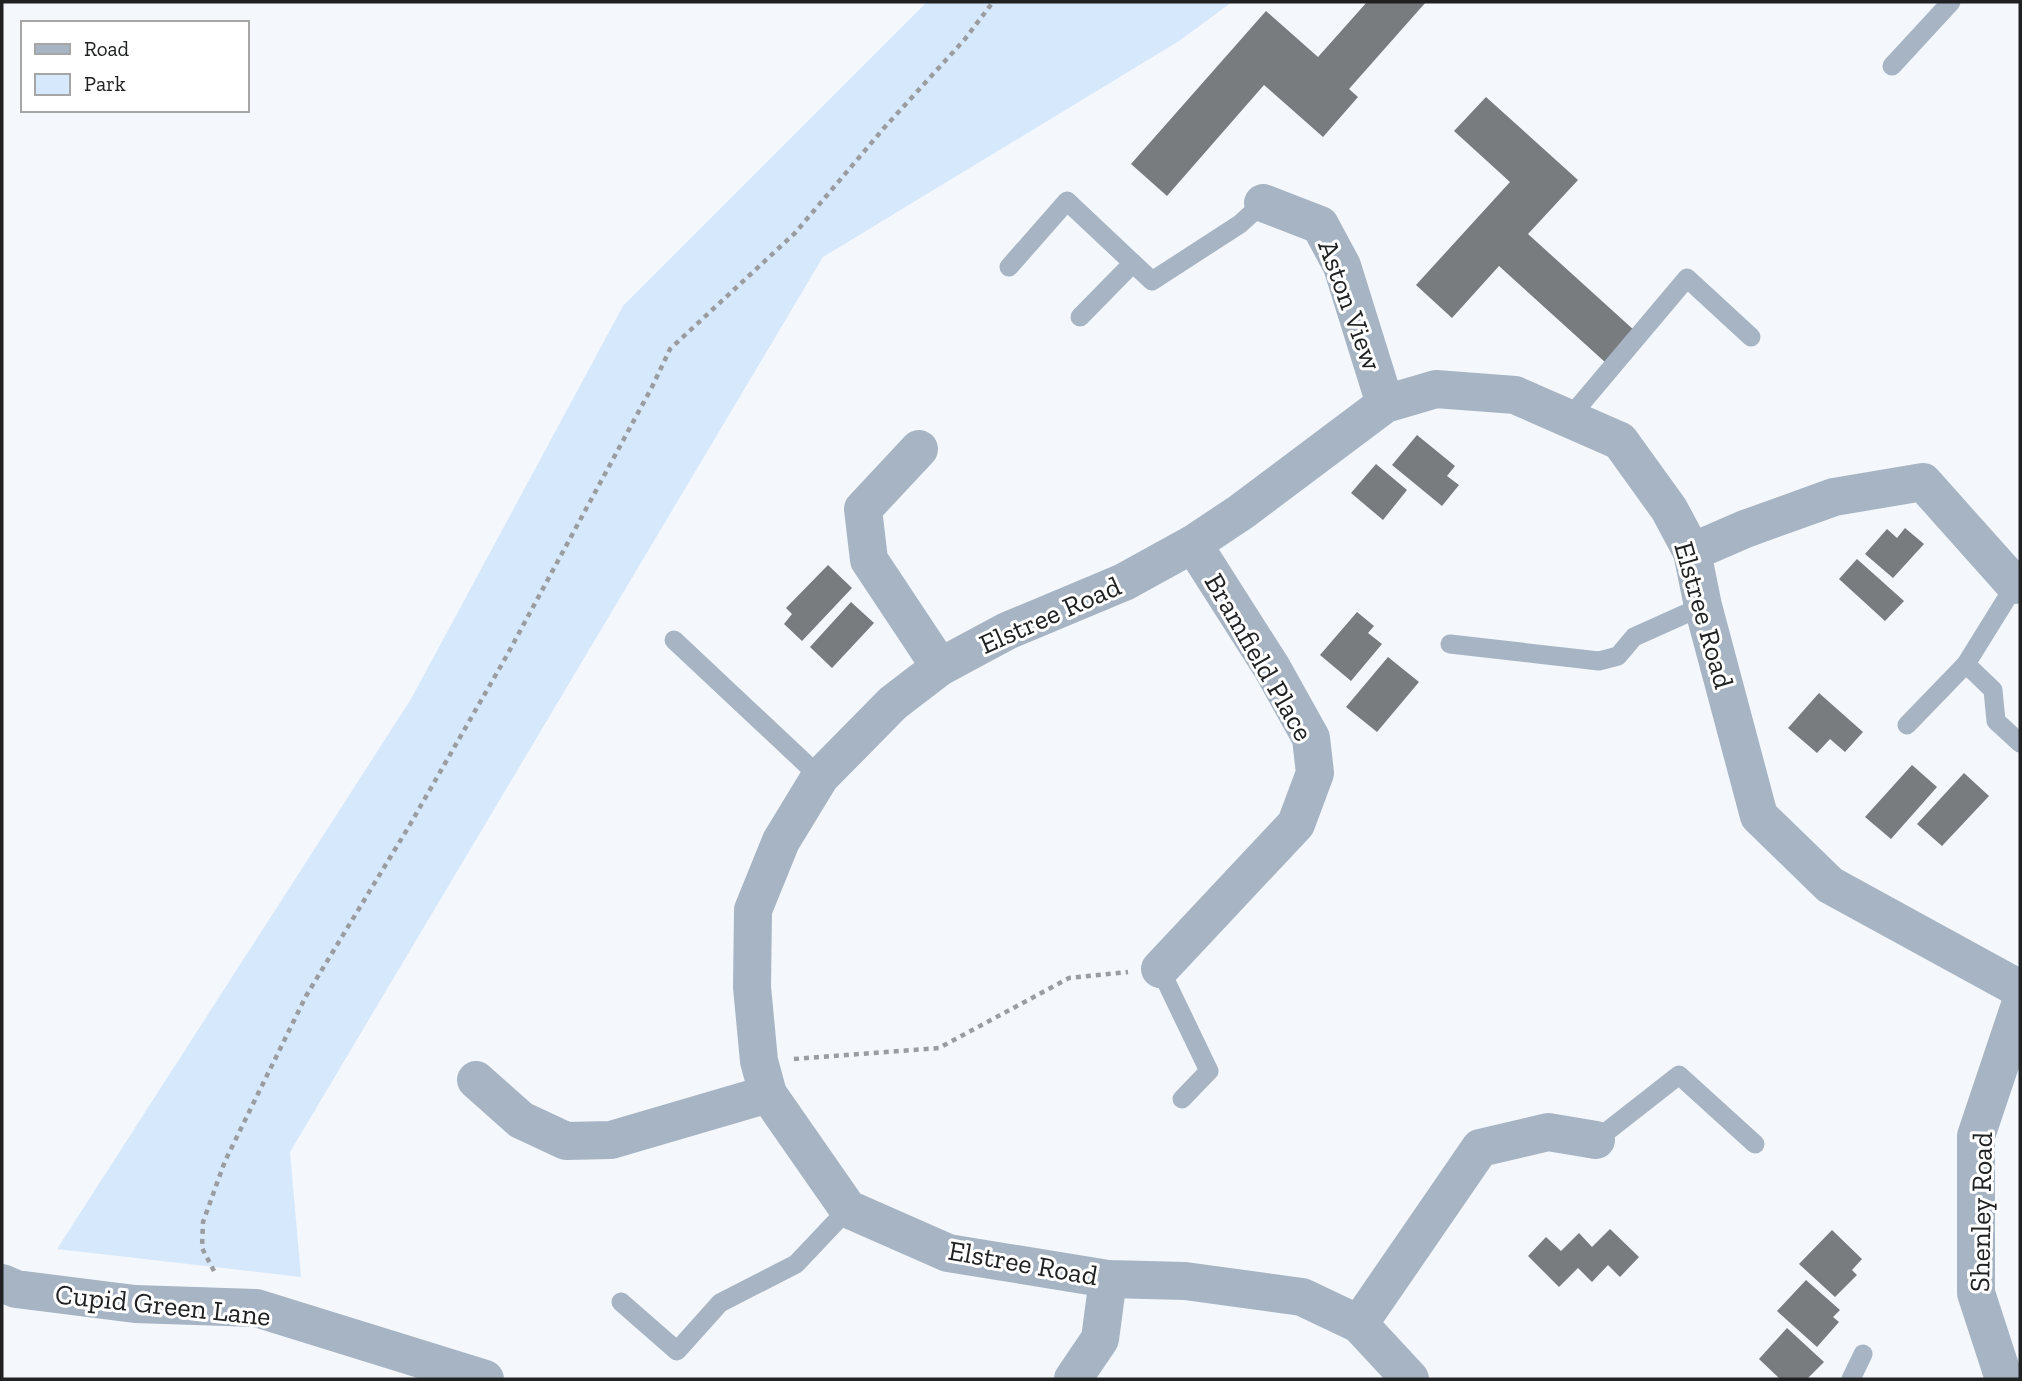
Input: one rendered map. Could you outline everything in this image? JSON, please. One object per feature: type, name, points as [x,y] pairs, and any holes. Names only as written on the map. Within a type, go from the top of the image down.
[{"type":"street","name":"Aston View","points":[[1262,203],[1320,225],[1342,266],[1385,404]]},
{"type":"street","name":"Elstree Road","points":[[1410,1379],[1359,1325],[1302,1297],[1185,1281],[1108,1279],[948,1253],[848,1209],[764,1078],[752,987],[753,910],[781,841],[820,777],[893,703],[940,667],[1007,631],[1125,582],[1193,544],[1241,512],[1385,404],[1436,389],[1515,395],[1620,441],[1670,509],[1692,552],[1703,606],[1759,816],[1830,885],[2020,989]]},
{"type":"street","points":[[919,449],[863,509],[869,560],[940,667]]},
{"type":"street","points":[[1692,552],[1745,529],[1834,497],[1923,482],[2015,585]]},
{"type":"street","name":"Bramfield Place","points":[[1160,969],[1296,824],[1315,773],[1311,738],[1272,668],[1193,544]]},
{"type":"street","name":"Shenley Road","points":[[2004,1379],[1976,1293],[1976,1136],[2020,1005]]},
{"type":"street","points":[[476,1080],[521,1120],[566,1141],[611,1140],[764,1078]]},
{"type":"street","points":[[1359,1325],[1480,1148],[1548,1132],[1596,1140]]},
{"type":"street","points":[[1073,1379],[1100,1339],[1108,1279]]},
{"type":"street","name":"Cupid Green Lane","points":[[2,1283],[16,1289],[135,1304],[256,1308],[485,1379]]},
{"type":"lane","points":[[1892,66],[1951,2]]},
{"type":"lane","points":[[1009,267],[1068,201],[1152,281],[1240,224],[1262,203]]},
{"type":"lane","points":[[1080,317],[1133,263]]},
{"type":"lane","points":[[1569,418],[1687,278],[1751,337]]},
{"type":"lane","points":[[1907,725],[1966,664],[2015,585]]},
{"type":"lane","points":[[1450,644],[1599,661],[1618,656],[1634,637],[1703,606]]},
{"type":"lane","points":[[674,640],[820,777]]},
{"type":"lane","points":[[1966,664],[1993,690],[1996,721],[2020,743]]},
{"type":"lane","points":[[1160,969],[1209,1071],[1182,1099]]},
{"type":"lane","points":[[1596,1140],[1679,1075],[1755,1144]]},
{"type":"lane","points":[[621,1302],[677,1351],[720,1303],[796,1264],[848,1209]]},
{"type":"lane","points":[[1851,1379],[1863,1354]]},
{"type":"path","points":[[256,1308],[226,1287],[213,1270],[202,1248],[203,1222],[226,1161],[306,996],[408,828],[506,657],[670,349],[795,233],[884,128],[965,39],[993,2]]},
{"type":"path","points":[[764,1078],[939,1048],[1069,978],[1160,969]]},
{"type":"green space","points":[[927,2],[1232,2],[1179,41],[823,257],[290,1152],[301,1277],[57,1249],[411,699],[623,306]]},
{"type":"building","points":[[1367,2],[1426,2],[1349,89],[1358,97],[1323,137],[1264,85],[1167,196],[1131,164],[1266,11],[1318,57]]},
{"type":"building","points":[[1486,97],[1578,180],[1528,234],[1635,331],[1606,363],[1499,266],[1452,318],[1416,285],[1510,182],[1454,131]]},
{"type":"building","points":[[1417,435],[1455,466],[1447,476],[1459,485],[1442,506],[1392,465]]},
{"type":"building","points":[[1376,464],[1407,490],[1383,520],[1351,493]]},
{"type":"building","points":[[1905,528],[1924,544],[1893,578],[1865,554],[1887,529],[1897,538]]},
{"type":"building","points":[[1857,559],[1904,601],[1885,621],[1839,579]]},
{"type":"building","points":[[828,565],[852,588],[802,641],[784,624],[792,614],[786,608]]},
{"type":"building","points":[[851,602],[874,623],[832,668],[810,647]]},
{"type":"building","points":[[1357,612],[1374,626],[1368,633],[1382,644],[1351,681],[1320,655]]},
{"type":"building","points":[[1388,657],[1419,682],[1377,732],[1346,707]]},
{"type":"building","points":[[1819,693],[1863,732],[1845,752],[1830,739],[1817,753],[1788,728]]},
{"type":"building","points":[[1912,765],[1937,787],[1891,839],[1865,817]]},
{"type":"building","points":[[1964,773],[1989,796],[1942,846],[1917,824]]},
{"type":"building","points":[[1610,1229],[1639,1257],[1620,1277],[1608,1265],[1592,1282],[1578,1268],[1559,1287],[1528,1256],[1546,1237],[1561,1251],[1579,1233],[1592,1247]]},
{"type":"building","points":[[1832,1230],[1862,1259],[1852,1270],[1857,1275],[1835,1297],[1799,1264]]},
{"type":"building","points":[[1806,1280],[1840,1310],[1833,1317],[1839,1322],[1817,1347],[1777,1311]]},
{"type":"building","points":[[1787,1328],[1824,1362],[1807,1379],[1780,1379],[1759,1359]]}]
